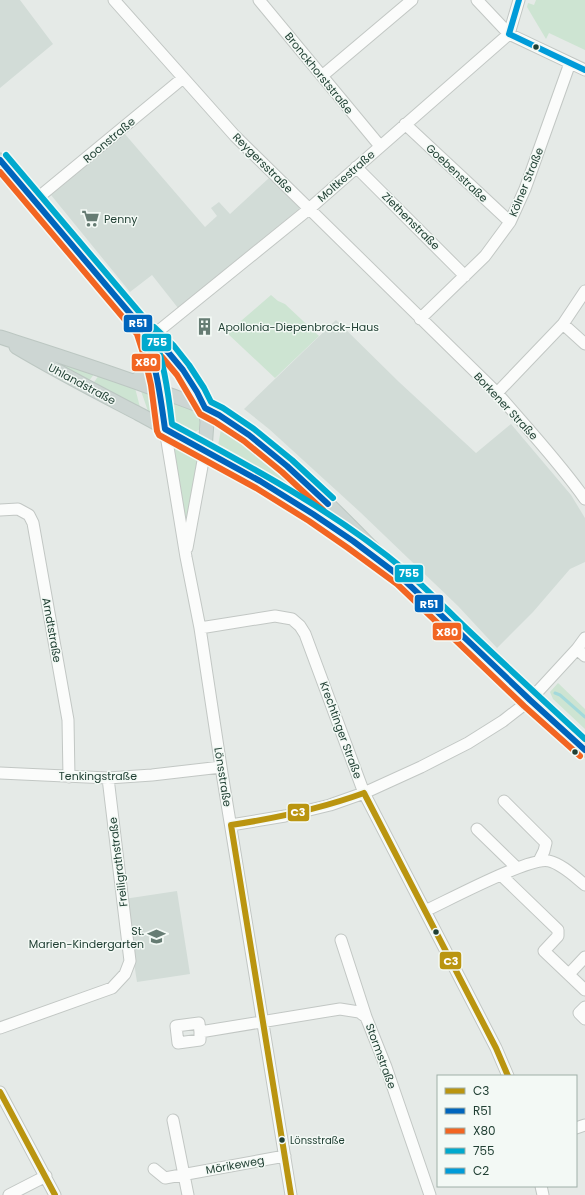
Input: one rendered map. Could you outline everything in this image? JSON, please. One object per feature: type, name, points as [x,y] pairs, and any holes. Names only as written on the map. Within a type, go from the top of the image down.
[{"type":"main road","points":[[0,160],[148,333],[168,352],[183,370],[205,408],[206,422],[204,450]]},
{"type":"main road","points":[[148,333],[160,391],[165,429]]},
{"type":"main road","name":"Uhlandstraße","points":[[0,337],[135,382],[205,408],[219,415],[249,435],[287,466],[335,511],[402,578]]},
{"type":"main road","name":"Uhlandstraße","points":[[0,337],[45,365],[204,450],[260,482],[313,514],[353,541],[402,578]]},
{"type":"main road","points":[[135,382],[148,368],[153,357]]},
{"type":"main road","points":[[402,578],[530,700],[585,750]]},
{"type":"street","name":"Reygersstraße","points":[[114,0],[235,136],[420,319]]},
{"type":"street","points":[[322,76],[412,0]]},
{"type":"street","points":[[477,0],[509,34],[585,70]]},
{"type":"street","points":[[509,34],[519,0]]},
{"type":"street","name":"Bronckhorststraße","points":[[264,2],[322,76],[380,146]]},
{"type":"street","name":"Moltkestraße","points":[[148,333],[309,209],[509,34]]},
{"type":"street","name":"Kölner Straße","points":[[420,319],[486,256],[510,222],[525,189],[570,63]]},
{"type":"street","name":"Roonstraße","points":[[34,201],[182,78]]},
{"type":"street","name":"Goebenstraße","points":[[405,124],[510,222]]},
{"type":"street","name":"Ziethenstraße","points":[[356,167],[465,276]]},
{"type":"street","points":[[497,393],[563,324],[585,291]]},
{"type":"street","name":"Borkener Straße","points":[[420,319],[497,393],[541,443],[585,499]]},
{"type":"street","points":[[563,324],[585,344]]},
{"type":"street","name":"Lönsstraße","points":[[165,429],[186,557],[200,628],[220,767],[231,825],[291,1195]]},
{"type":"street","name":"Lönsstraße","points":[[186,557],[204,450]]},
{"type":"street","name":"Arndtstraße","points":[[0,510],[18,509],[30,515],[33,523],[68,720],[69,777]]},
{"type":"street","name":"Krechtinger Straße","points":[[200,628],[275,616],[292,619],[300,626],[305,634],[364,793],[496,1048],[508,1075]]},
{"type":"street","points":[[231,825],[285,816],[330,805],[364,793],[421,767],[468,743],[503,721],[530,700],[581,653],[585,638]]},
{"type":"street","name":"Tenkingstraße","points":[[0,773],[108,778],[152,775],[220,767]]},
{"type":"street","name":"Freiligrathstraße","points":[[0,1028],[112,988],[125,974],[130,961],[108,778]]},
{"type":"street","points":[[504,801],[546,843],[539,861]]},
{"type":"street","points":[[477,829],[517,868]]},
{"type":"street","points":[[425,911],[501,875],[527,864],[539,861],[549,861],[559,865],[585,884]]},
{"type":"street","points":[[501,875],[558,930],[558,936],[544,951],[585,990]]},
{"type":"street","points":[[341,940],[366,1017]]},
{"type":"street","points":[[569,974],[585,957]]},
{"type":"street","points":[[585,1007],[579,1013],[585,1019]]},
{"type":"street","name":"Stormstraße","points":[[263,1021],[340,1009],[359,1012],[366,1017],[430,1195]]},
{"type":"street","points":[[200,1032],[263,1021]]},
{"type":"street","points":[[1,1094],[55,1195]]},
{"type":"street","points":[[173,1120],[188,1195]]},
{"type":"street","name":"Mörikeweg","points":[[154,1169],[166,1178],[285,1156]]},
{"type":"street","points":[[9,1195],[46,1176]]},
{"type":"shaded area","points":[[0,0],[20,0],[53,44],[0,88]]},
{"type":"shaded area","points":[[124,133],[205,227],[217,216],[211,208],[219,202],[230,214],[269,178],[300,208],[178,308],[152,275],[130,292],[51,195]]},
{"type":"shaded area","points":[[336,320],[399,382],[476,453],[511,424],[571,495],[585,518],[585,562],[570,569],[533,612],[497,648],[458,606],[360,512],[269,429],[244,409]]},
{"type":"shaded area","name":"St. Marien-Kindergarten","points":[[177,891],[190,974],[137,982],[124,899]]},
{"type":"green space","points":[[536,0],[585,0],[585,50],[549,33],[546,39],[527,7],[528,3],[534,5]]},
{"type":"green space","points":[[271,295],[278,301],[285,304],[319,336],[275,378],[227,333]]},
{"type":"green space","points":[[37,354],[95,373],[88,382]]},
{"type":"green space","points":[[99,375],[135,388],[141,411],[92,385]]},
{"type":"green space","points":[[141,391],[154,395],[158,418],[149,414]]},
{"type":"green space","points":[[166,398],[195,408],[200,414],[200,429],[192,434],[171,421],[167,415]]},
{"type":"green space","points":[[222,424],[263,450],[348,530],[217,451]]},
{"type":"green space","points":[[171,445],[200,460],[186,533]]},
{"type":"green space","points":[[558,683],[585,709],[585,729],[553,699],[550,692]]},
{"type":"waterway","points":[[555,693],[560,695],[585,717]]},
{"type":"transit line","name":"C2","points":[[509,34],[519,0]]},
{"type":"transit line","name":"C2","points":[[509,34],[585,70]]},
{"type":"transit line","name":"755","points":[[6,155],[151,326],[159,350],[169,399],[172,424],[263,474],[323,510],[380,550],[423,586],[585,739]]},
{"type":"transit line","name":"R51","points":[[0,160],[144,330],[155,367],[165,429],[260,481],[313,514],[353,541],[402,578],[530,700],[585,750]]},
{"type":"transit line","name":"X80","points":[[0,172],[137,334],[151,385],[157,431],[159,435],[256,488],[309,521],[397,584],[524,706],[580,756]]},
{"type":"transit line","name":"755","points":[[154,327],[174,346],[189,365],[211,402],[223,408],[254,429],[292,460],[333,498]]},
{"type":"transit line","name":"R51","points":[[148,333],[168,352],[183,370],[205,408],[219,415],[249,435],[287,466],[328,504]]},
{"type":"transit line","name":"X80","points":[[142,339],[162,357],[177,375],[200,414],[244,441],[282,472],[323,510]]},
{"type":"transit line","name":"C3","points":[[364,793],[496,1048],[508,1075]]},
{"type":"transit line","name":"C3","points":[[231,825],[298,812],[331,804],[364,793]]},
{"type":"transit line","name":"C3","points":[[231,825],[291,1195]]},
{"type":"transit line","name":"C3","points":[[0,1092],[55,1195]]},
{"type":"place","name":"Penny","points":[[91,219]]},
{"type":"place","name":"Apollonia-Diepenbrock-Haus","points":[[205,327]]},
{"type":"place","name":"St. Marien-Kindergarten","points":[[157,937]]},
{"type":"place","name":"Lönsstraße","points":[[282,1140]]}]
